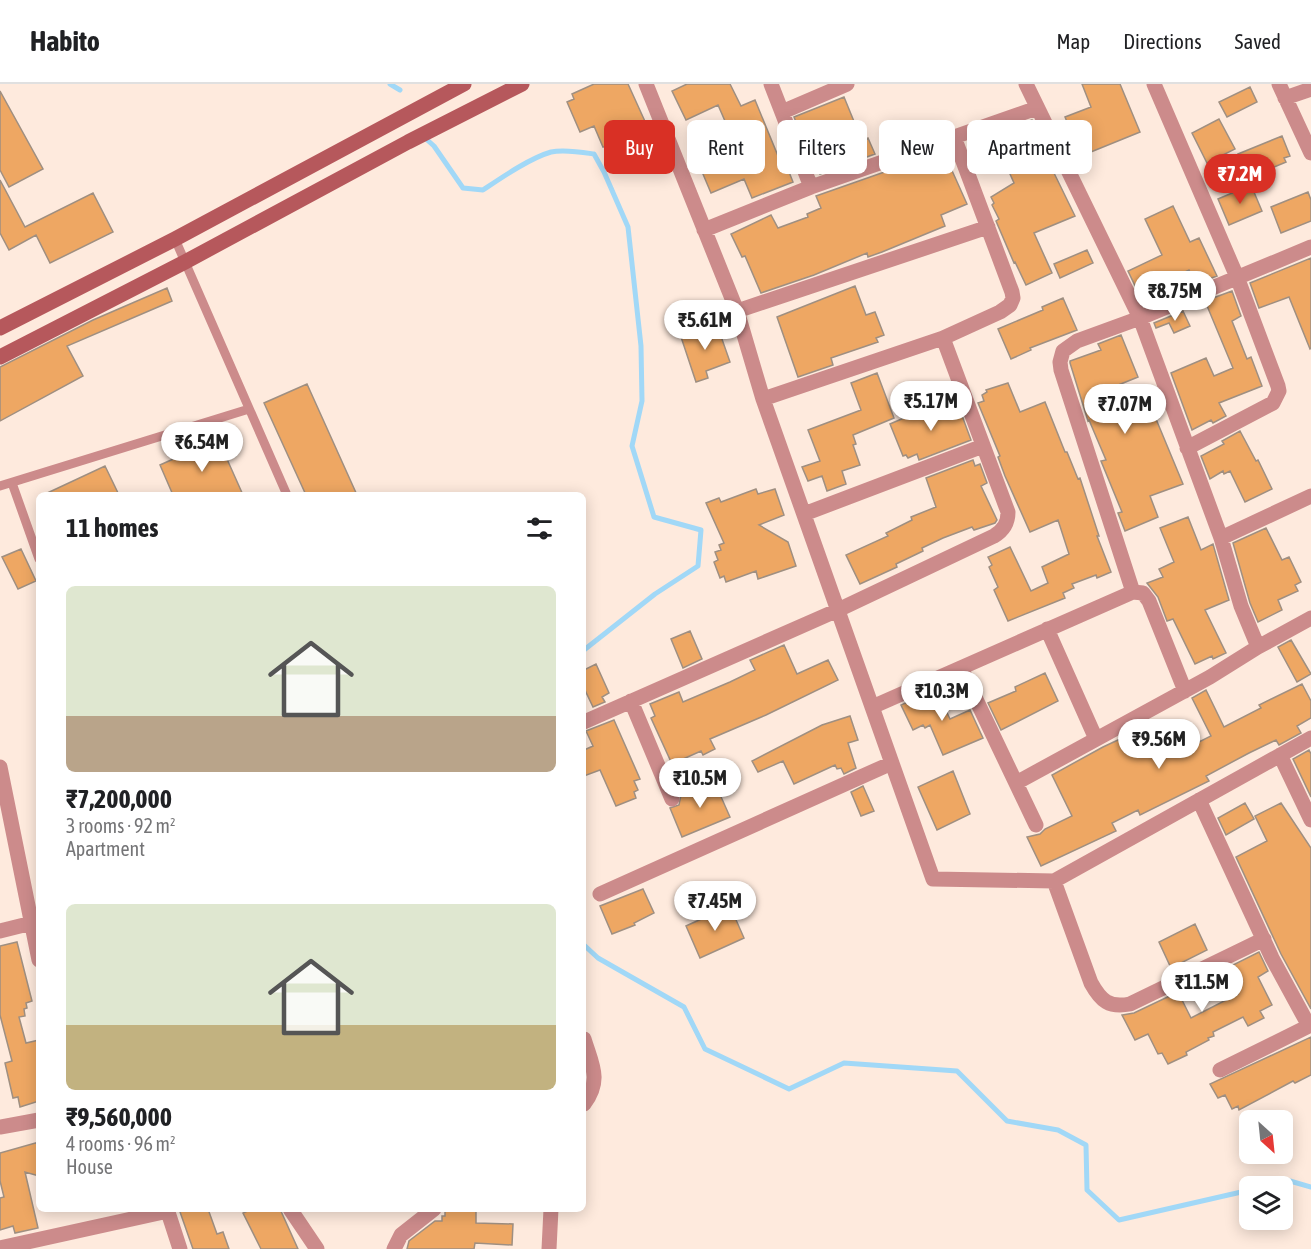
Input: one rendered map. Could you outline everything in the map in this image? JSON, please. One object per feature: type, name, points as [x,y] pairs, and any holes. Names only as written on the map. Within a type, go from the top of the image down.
[{"type":"main road","points":[[0,328],[176,239],[464,84]]},
{"type":"main road","points":[[0,357],[522,84]]},
{"type":"main road","points":[[420,107],[433,129]]},
{"type":"street","points":[[646,84],[737,311],[763,399],[933,879],[1054,881],[1311,738]]},
{"type":"street","points":[[771,84],[810,187]]},
{"type":"street","points":[[782,112],[847,84]]},
{"type":"street","points":[[1026,84],[1140,318],[1221,538],[1241,606],[1258,647]]},
{"type":"street","points":[[1154,84],[1237,276],[1266,350],[1279,392],[1273,403],[1188,448]]},
{"type":"street","points":[[1279,84],[1311,153]]},
{"type":"street","points":[[1286,98],[1311,89]]},
{"type":"street","points":[[955,137],[1037,108]]},
{"type":"street","points":[[763,399],[943,338],[1000,312],[1012,301],[1012,292],[955,140]]},
{"type":"street","points":[[704,230],[810,187],[879,163]]},
{"type":"street","points":[[737,311],[988,227]]},
{"type":"street","points":[[1133,592],[1060,362],[1063,351],[1069,345],[1311,247]]},
{"type":"street","points":[[586,721],[838,610],[1003,530],[1008,520],[1008,512],[943,338]]},
{"type":"street","points":[[804,513],[983,446]]},
{"type":"street","points":[[1221,538],[1311,496]]},
{"type":"street","points":[[872,707],[1133,592],[1143,593],[1149,601],[1185,691]]},
{"type":"street","points":[[1016,783],[1185,691],[1311,618]]},
{"type":"street","points":[[1047,629],[1096,739]]},
{"type":"street","points":[[961,668],[1036,825]]},
{"type":"street","points":[[632,701],[672,799]]},
{"type":"street","points":[[1280,755],[1311,820]]},
{"type":"street","points":[[600,894],[892,762]]},
{"type":"street","points":[[0,767],[36,944]]},
{"type":"street","points":[[1199,800],[1264,939],[1310,1026],[1220,1070]]},
{"type":"street","points":[[1054,881],[1091,983],[1098,996],[1108,1004],[1118,1006],[1130,1004],[1264,939]]},
{"type":"street","points":[[0,932],[32,923]]},
{"type":"street","points":[[586,1045],[595,1073],[595,1083],[586,1101]]},
{"type":"street","points":[[0,1127],[36,1121]]},
{"type":"street","points":[[0,1248],[158,1212]]},
{"type":"street","points":[[168,1212],[180,1249]]},
{"type":"street","points":[[292,1212],[317,1249]]},
{"type":"street","points":[[394,1249],[401,1235],[431,1212]]},
{"type":"street","points":[[549,1249],[550,1212]]},
{"type":"lane","points":[[176,239],[285,492]]},
{"type":"lane","points":[[0,486],[249,409]]},
{"type":"lane","points":[[12,483],[36,551]]},
{"type":"building","points":[[594,84],[628,84],[644,120],[604,120],[603,147],[594,126],[580,132],[567,102],[574,99],[572,94]]},
{"type":"building","points":[[687,84],[730,84],[741,106],[755,100],[763,120],[725,120],[718,105],[686,120],[672,91]]},
{"type":"building","points":[[1082,84],[1120,84],[1140,132],[1092,152],[1092,120],[1066,120],[1065,117],[1091,107]]},
{"type":"building","points":[[1250,87],[1257,102],[1227,117],[1219,102]]},
{"type":"building","points":[[0,91],[43,169],[9,187],[0,170]]},
{"type":"building","points":[[844,97],[853,120],[795,120],[794,117]]},
{"type":"building","points":[[1219,119],[1235,149],[1207,163],[1192,133]]},
{"type":"building","points":[[765,124],[777,153],[777,174],[790,174],[793,182],[752,198],[744,179],[711,193],[703,174],[765,174]]},
{"type":"building","points":[[1282,136],[1290,156],[1284,158],[1286,162],[1248,178],[1238,154]]},
{"type":"building","points":[[868,138],[875,154],[867,157]]},
{"type":"building","points":[[879,174],[954,174],[967,204],[941,215],[945,226],[882,252],[868,257],[867,253],[814,275],[761,293],[745,256],[742,257],[731,234],[771,215],[778,228],[808,217],[807,214],[821,208],[816,196]]},
{"type":"building","points":[[1010,174],[1054,174],[1075,216],[1034,233],[1052,273],[1026,285],[996,221],[999,219],[991,197],[1014,183]]},
{"type":"building","points":[[0,180],[25,227],[93,193],[113,232],[50,263],[36,235],[9,250],[0,233]]},
{"type":"building","points":[[1251,185],[1262,211],[1229,225],[1218,199]]},
{"type":"building","points":[[1308,192],[1311,200],[1311,221],[1281,233],[1271,207]]},
{"type":"building","points":[[1173,206],[1190,242],[1199,238],[1217,276],[1198,283],[1189,270],[1139,294],[1128,271],[1162,255],[1145,219]]},
{"type":"building","points":[[1087,250],[1093,263],[1060,278],[1054,264]]},
{"type":"building","points":[[1311,258],[1310,349],[1289,297],[1259,308],[1250,283]]},
{"type":"building","points":[[855,286],[866,315],[875,312],[884,335],[876,338],[878,342],[831,358],[833,365],[798,377],[777,317]]},
{"type":"building","points":[[167,288],[172,301],[67,346],[83,376],[0,421],[0,367],[93,320]]},
{"type":"building","points":[[1232,291],[1241,316],[1232,321],[1247,359],[1251,357],[1262,386],[1219,403],[1226,416],[1213,423],[1211,420],[1192,430],[1171,373],[1206,358],[1214,376],[1233,368],[1205,301]]},
{"type":"building","points":[[1063,298],[1077,330],[1030,348],[1031,350],[1011,359],[998,329],[1043,310],[1042,307]]},
{"type":"building","points":[[1183,311],[1190,326],[1174,333],[1169,323],[1156,328],[1154,323]]},
{"type":"building","points":[[716,322],[730,362],[706,371],[708,378],[696,382],[681,337]]},
{"type":"building","points":[[1121,335],[1138,377],[1106,390],[1119,420],[1151,407],[1183,484],[1150,496],[1158,517],[1125,531],[1118,513],[1122,512],[1101,461],[1106,460],[1088,421],[1070,363],[1070,361],[1101,350],[1098,344]]},
{"type":"building","points":[[877,373],[894,418],[853,435],[856,444],[853,445],[860,465],[842,471],[846,484],[827,491],[822,476],[808,481],[802,467],[820,461],[808,430],[861,410],[851,383]]},
{"type":"building","points":[[1008,383],[1020,412],[1045,402],[1065,452],[1067,452],[1078,479],[1080,478],[1099,536],[1097,536],[1111,572],[1072,584],[1074,588],[1063,593],[1065,598],[1008,621],[994,590],[998,587],[989,567],[992,565],[988,557],[1010,547],[1031,591],[1048,583],[1042,567],[1069,554],[1058,520],[1030,532],[1005,476],[998,457],[1000,456],[978,403],[984,401],[982,395],[987,392],[986,390]]},
{"type":"building","points":[[307,384],[356,492],[305,492],[264,403]]},
{"type":"building","points":[[957,402],[971,440],[919,460],[917,454],[908,458],[906,455],[903,456],[890,424],[918,412],[921,418]]},
{"type":"building","points":[[1240,431],[1272,489],[1245,502],[1230,471],[1224,474],[1223,471],[1210,479],[1201,456],[1224,444],[1222,441]]},
{"type":"building","points":[[218,439],[242,492],[172,492],[160,465]]},
{"type":"building","points":[[973,460],[975,466],[980,464],[987,483],[981,486],[997,520],[995,523],[974,530],[972,527],[943,538],[896,564],[897,567],[860,584],[846,555],[888,536],[886,533],[912,520],[911,517],[936,507],[926,478]]},
{"type":"building","points":[[105,466],[118,492],[49,492]]},
{"type":"building","points":[[756,489],[758,494],[775,489],[784,515],[759,525],[788,542],[796,566],[758,579],[756,571],[726,582],[724,576],[720,578],[714,562],[718,560],[715,552],[721,550],[719,545],[724,543],[706,503],[719,498],[721,502]]},
{"type":"building","points":[[1188,517],[1201,550],[1213,544],[1229,600],[1205,610],[1226,653],[1213,659],[1212,656],[1195,664],[1173,619],[1167,621],[1158,597],[1147,583],[1163,577],[1159,569],[1174,562],[1160,528]]},
{"type":"building","points":[[1266,528],[1282,560],[1289,557],[1301,582],[1295,585],[1298,591],[1278,600],[1282,610],[1258,622],[1250,603],[1233,543]]},
{"type":"building","points":[[21,549],[36,581],[18,589],[2,557]]},
{"type":"building","points":[[690,631],[702,659],[683,668],[671,639]]},
{"type":"building","points":[[1291,640],[1311,674],[1297,682],[1278,647]]},
{"type":"building","points":[[784,645],[797,674],[828,660],[838,680],[710,739],[715,749],[703,755],[701,751],[672,764],[651,718],[655,716],[650,704],[679,692],[683,702],[730,682],[755,670],[750,660]]},
{"type":"building","points":[[596,664],[609,693],[602,697],[605,702],[593,707],[586,692],[586,669]]},
{"type":"building","points":[[1045,673],[1058,701],[1001,730],[988,703],[1016,691],[1015,687]]},
{"type":"building","points":[[1302,684],[1311,701],[1311,718],[1297,726],[1301,733],[1279,745],[1276,740],[1249,753],[1206,776],[1209,781],[1140,815],[1138,810],[1112,823],[1116,831],[1041,866],[1027,837],[1040,834],[1045,829],[1072,816],[1052,775],[1103,747],[1135,732],[1137,736],[1158,725],[1173,755],[1211,736],[1192,698],[1206,690],[1224,727],[1261,708],[1259,705]]},
{"type":"building","points":[[936,689],[950,719],[970,710],[983,738],[943,755],[930,725],[925,728],[923,725],[913,730],[901,705]]},
{"type":"building","points":[[850,716],[858,740],[848,743],[856,768],[844,774],[841,768],[837,769],[835,765],[794,784],[783,761],[758,772],[752,761],[822,725]]},
{"type":"building","points":[[614,720],[640,779],[634,781],[638,790],[634,792],[636,798],[616,806],[600,770],[586,775],[586,749],[593,746],[586,731]]},
{"type":"building","points":[[1309,750],[1311,754],[1311,797],[1293,759]]},
{"type":"building","points":[[953,771],[970,814],[937,830],[918,787]]},
{"type":"building","points":[[714,781],[730,817],[682,837],[670,808],[679,805],[681,795]]},
{"type":"building","points":[[863,786],[874,811],[861,816],[851,792]]},
{"type":"building","points":[[1245,803],[1254,819],[1226,835],[1218,818]]},
{"type":"building","points":[[1281,803],[1311,848],[1311,1009],[1281,954],[1236,857],[1267,841],[1255,816]]},
{"type":"building","points":[[643,889],[654,913],[634,923],[635,925],[612,934],[600,906]]},
{"type":"building","points":[[730,906],[744,938],[700,958],[686,926]]},
{"type":"building","points":[[1195,924],[1207,950],[1171,968],[1159,942]]},
{"type":"building","points":[[17,942],[32,1001],[26,1003],[25,1016],[19,1017],[26,1043],[36,1041],[36,1102],[20,1107],[18,1097],[13,1098],[5,1063],[12,1061],[0,1015],[0,946]]},
{"type":"building","points":[[1259,952],[1268,971],[1258,977],[1272,1005],[1260,1011],[1264,1018],[1248,1026],[1243,1017],[1213,1032],[1214,1036],[1208,1038],[1209,1040],[1186,1052],[1187,1055],[1168,1064],[1162,1053],[1158,1054],[1148,1034],[1135,1040],[1122,1015],[1134,1013],[1178,992],[1191,1018],[1238,994],[1225,969]]},
{"type":"building","points":[[1311,1037],[1311,1075],[1295,1083],[1293,1081],[1239,1110],[1238,1106],[1232,1109],[1225,1095],[1218,1098],[1210,1084]]},
{"type":"building","points":[[36,1143],[36,1175],[25,1172],[38,1228],[15,1233],[13,1226],[0,1230],[0,1198],[4,1197],[0,1181],[0,1153]]},
{"type":"building","points":[[180,1212],[209,1212],[217,1234],[223,1232],[229,1249],[193,1249]]},
{"type":"building","points":[[281,1212],[298,1249],[261,1249],[243,1213]]},
{"type":"building","points":[[445,1212],[476,1212],[476,1223],[513,1224],[512,1245],[475,1243],[474,1249],[407,1249],[409,1241],[435,1221],[442,1221],[442,1216],[445,1216]]},
{"type":"waterway","points":[[390,84],[400,90]]},
{"type":"waterway","points":[[425,138],[434,146],[463,188],[483,190],[525,163],[551,152],[594,154],[628,227],[641,346],[642,401],[632,446],[654,517],[701,530],[698,566],[655,594],[586,648]]},
{"type":"waterway","points":[[586,947],[598,958],[684,1007],[705,1049],[789,1089],[844,1063],[957,1071],[1007,1121],[1058,1130],[1086,1145],[1087,1190],[1119,1220],[1239,1193]]},
{"type":"waterway","points":[[1293,1182],[1311,1187]]}]
